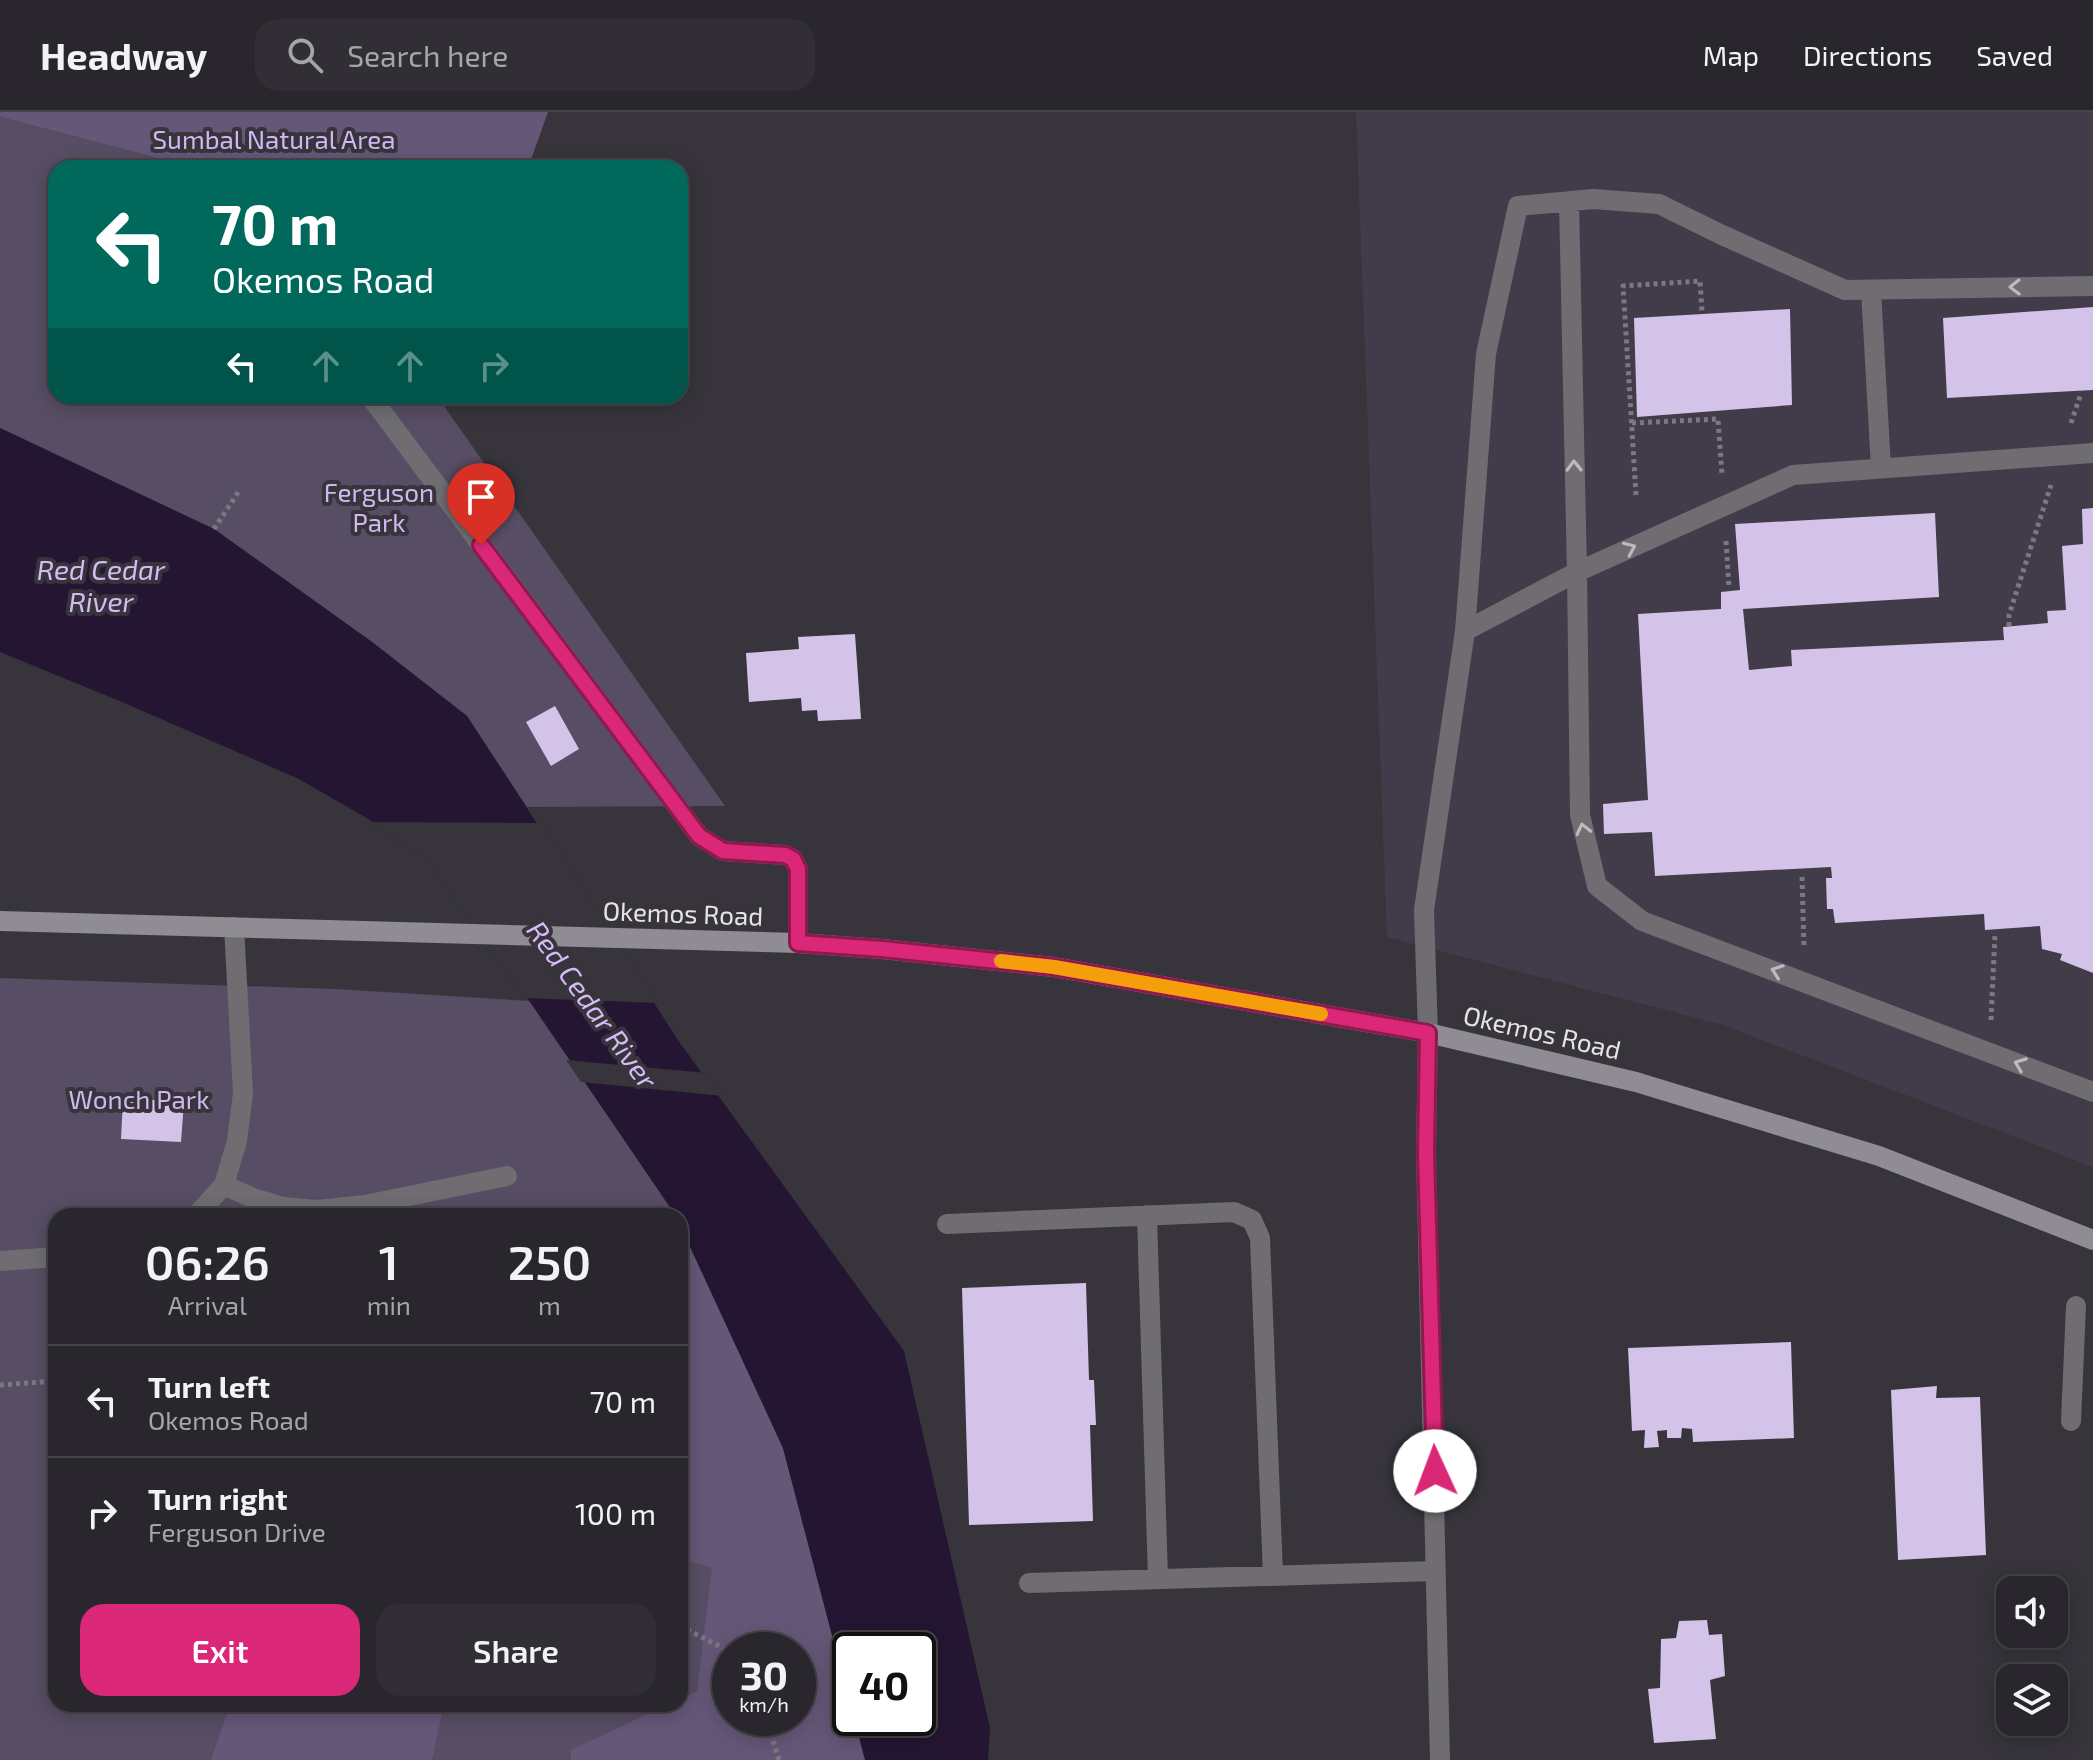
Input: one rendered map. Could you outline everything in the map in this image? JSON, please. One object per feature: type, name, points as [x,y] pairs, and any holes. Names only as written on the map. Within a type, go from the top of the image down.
[{"type":"main road","name":"Okemos Road","points":[[0,921],[798,943],[1054,967],[1428,1033],[1636,1082],[1879,1156],[2093,1240]]},
{"type":"street","points":[[1440,1760],[1426,1153],[1428,1033],[1424,910],[1465,631],[1486,354],[1518,206],[1593,199],[1659,204],[1845,290],[2093,286]]},
{"type":"street","points":[[1569,201],[1580,815],[1597,886],[1642,921],[2093,1092]]},
{"type":"street","points":[[1871,290],[1881,468]]},
{"type":"street","points":[[376,404],[699,836],[723,851],[785,855],[793,859],[798,869],[798,943]]},
{"type":"street","points":[[1465,631],[1577,572],[1793,475],[2093,453]]},
{"type":"street","points":[[203,1208],[224,1185],[237,1141],[243,1093],[234,927]]},
{"type":"street","points":[[345,1208],[507,1176]]},
{"type":"street","points":[[224,1185],[253,1198],[295,1208]]},
{"type":"street","points":[[947,1224],[1234,1212],[1244,1215],[1258,1228],[1273,1576]]},
{"type":"street","points":[[1147,1215],[1158,1579]]},
{"type":"street","points":[[0,1261],[48,1258]]},
{"type":"street","points":[[2071,1421],[2076,1306]]},
{"type":"street","points":[[1029,1583],[1435,1571]]},
{"type":"path","points":[[1636,495],[1623,286],[1700,281],[1702,312]]},
{"type":"path","points":[[2009,626],[2009,615],[2080,396]]},
{"type":"path","points":[[214,529],[239,491]]},
{"type":"path","points":[[1802,877],[1804,954]]},
{"type":"path","points":[[1991,1021],[1995,934]]},
{"type":"path","points":[[0,1385],[48,1382]]},
{"type":"path","points":[[688,1630],[712,1642]]},
{"type":"path","points":[[772,1736],[779,1760]]},
{"type":"shaded area","points":[[1356,112],[2093,112],[2093,1167],[1723,1025],[1387,937]]},
{"type":"green space","name":"Sumbal Natural Area","points":[[0,112],[548,112],[531,160],[165,160],[0,117]]},
{"type":"green space","name":"Ferguson Park","points":[[0,117],[165,160],[48,160],[48,404],[443,404],[725,806],[527,807],[467,716],[372,642],[214,529],[0,428]]},
{"type":"green space","name":"Wonch Park","points":[[0,978],[336,989],[530,1001],[671,1208],[48,1208],[48,1712],[688,1712],[688,1248],[832,1653],[832,1736],[859,1736],[865,1760],[0,1760]]},
{"type":"green space","points":[[688,1242],[783,1448],[832,1635],[832,1736],[859,1736],[865,1760],[571,1760],[571,1750],[652,1712],[688,1712],[688,1695],[697,1691],[712,1568],[688,1560]]},
{"type":"green space","points":[[227,1712],[442,1712],[432,1760],[211,1760]]},
{"type":"water","name":"Red Cedar River","points":[[0,428],[214,529],[372,642],[467,716],[680,1043],[904,1351],[990,1728],[988,1760],[865,1760],[859,1736],[936,1736],[936,1632],[832,1632],[832,1635],[783,1448],[688,1242],[688,1208],[671,1208],[429,854],[299,779],[0,652]]},
{"type":"pier","points":[[365,822],[542,823],[659,1003],[524,998],[426,857]]},
{"type":"pier","points":[[566,1060],[707,1073],[723,1096],[581,1082]]},
{"type":"building","points":[[2093,307],[2093,390],[1947,398],[1943,318]]},
{"type":"building","points":[[1790,309],[1792,405],[1637,417],[1634,318]]},
{"type":"building","points":[[2093,508],[2093,973],[2060,960],[2062,954],[2042,949],[2040,926],[1985,930],[1984,914],[1835,923],[1833,909],[1827,909],[1826,878],[1832,878],[1831,867],[1655,876],[1652,832],[1604,834],[1603,804],[1648,800],[1638,614],[1721,609],[1721,592],[1740,590],[1735,524],[1935,513],[1939,597],[1743,609],[1749,670],[1792,666],[1791,650],[2004,640],[2003,627],[2048,623],[2047,611],[2066,610],[2062,546],[2083,544],[2082,509]]},
{"type":"building","points":[[855,634],[861,719],[818,721],[817,710],[802,711],[801,698],[749,702],[746,653],[799,649],[798,637]]},
{"type":"building","points":[[555,706],[579,749],[551,766],[526,722]]},
{"type":"building","points":[[123,1098],[184,1102],[181,1142],[121,1139]]},
{"type":"building","points":[[1086,1283],[1089,1380],[1094,1380],[1096,1425],[1090,1425],[1093,1521],[969,1525],[962,1288]]},
{"type":"building","points":[[1791,1342],[1794,1438],[1693,1442],[1692,1429],[1682,1428],[1681,1438],[1667,1438],[1667,1430],[1657,1431],[1659,1447],[1644,1448],[1645,1430],[1632,1431],[1628,1348]]},
{"type":"building","points":[[1937,1386],[1936,1398],[1980,1397],[1986,1555],[1898,1560],[1891,1390]]},
{"type":"building","points":[[1707,1620],[1709,1635],[1722,1634],[1725,1676],[1710,1680],[1716,1739],[1654,1743],[1648,1689],[1660,1688],[1661,1639],[1676,1638],[1679,1621]]},
{"type":"slow traffic","points":[[1001,961],[1054,967],[1321,1014]]},
{"type":"route","points":[[481,545],[699,836],[723,851],[785,855],[793,859],[798,869],[798,943],[1054,967],[1428,1033],[1426,1153],[1435,1471]]}]
